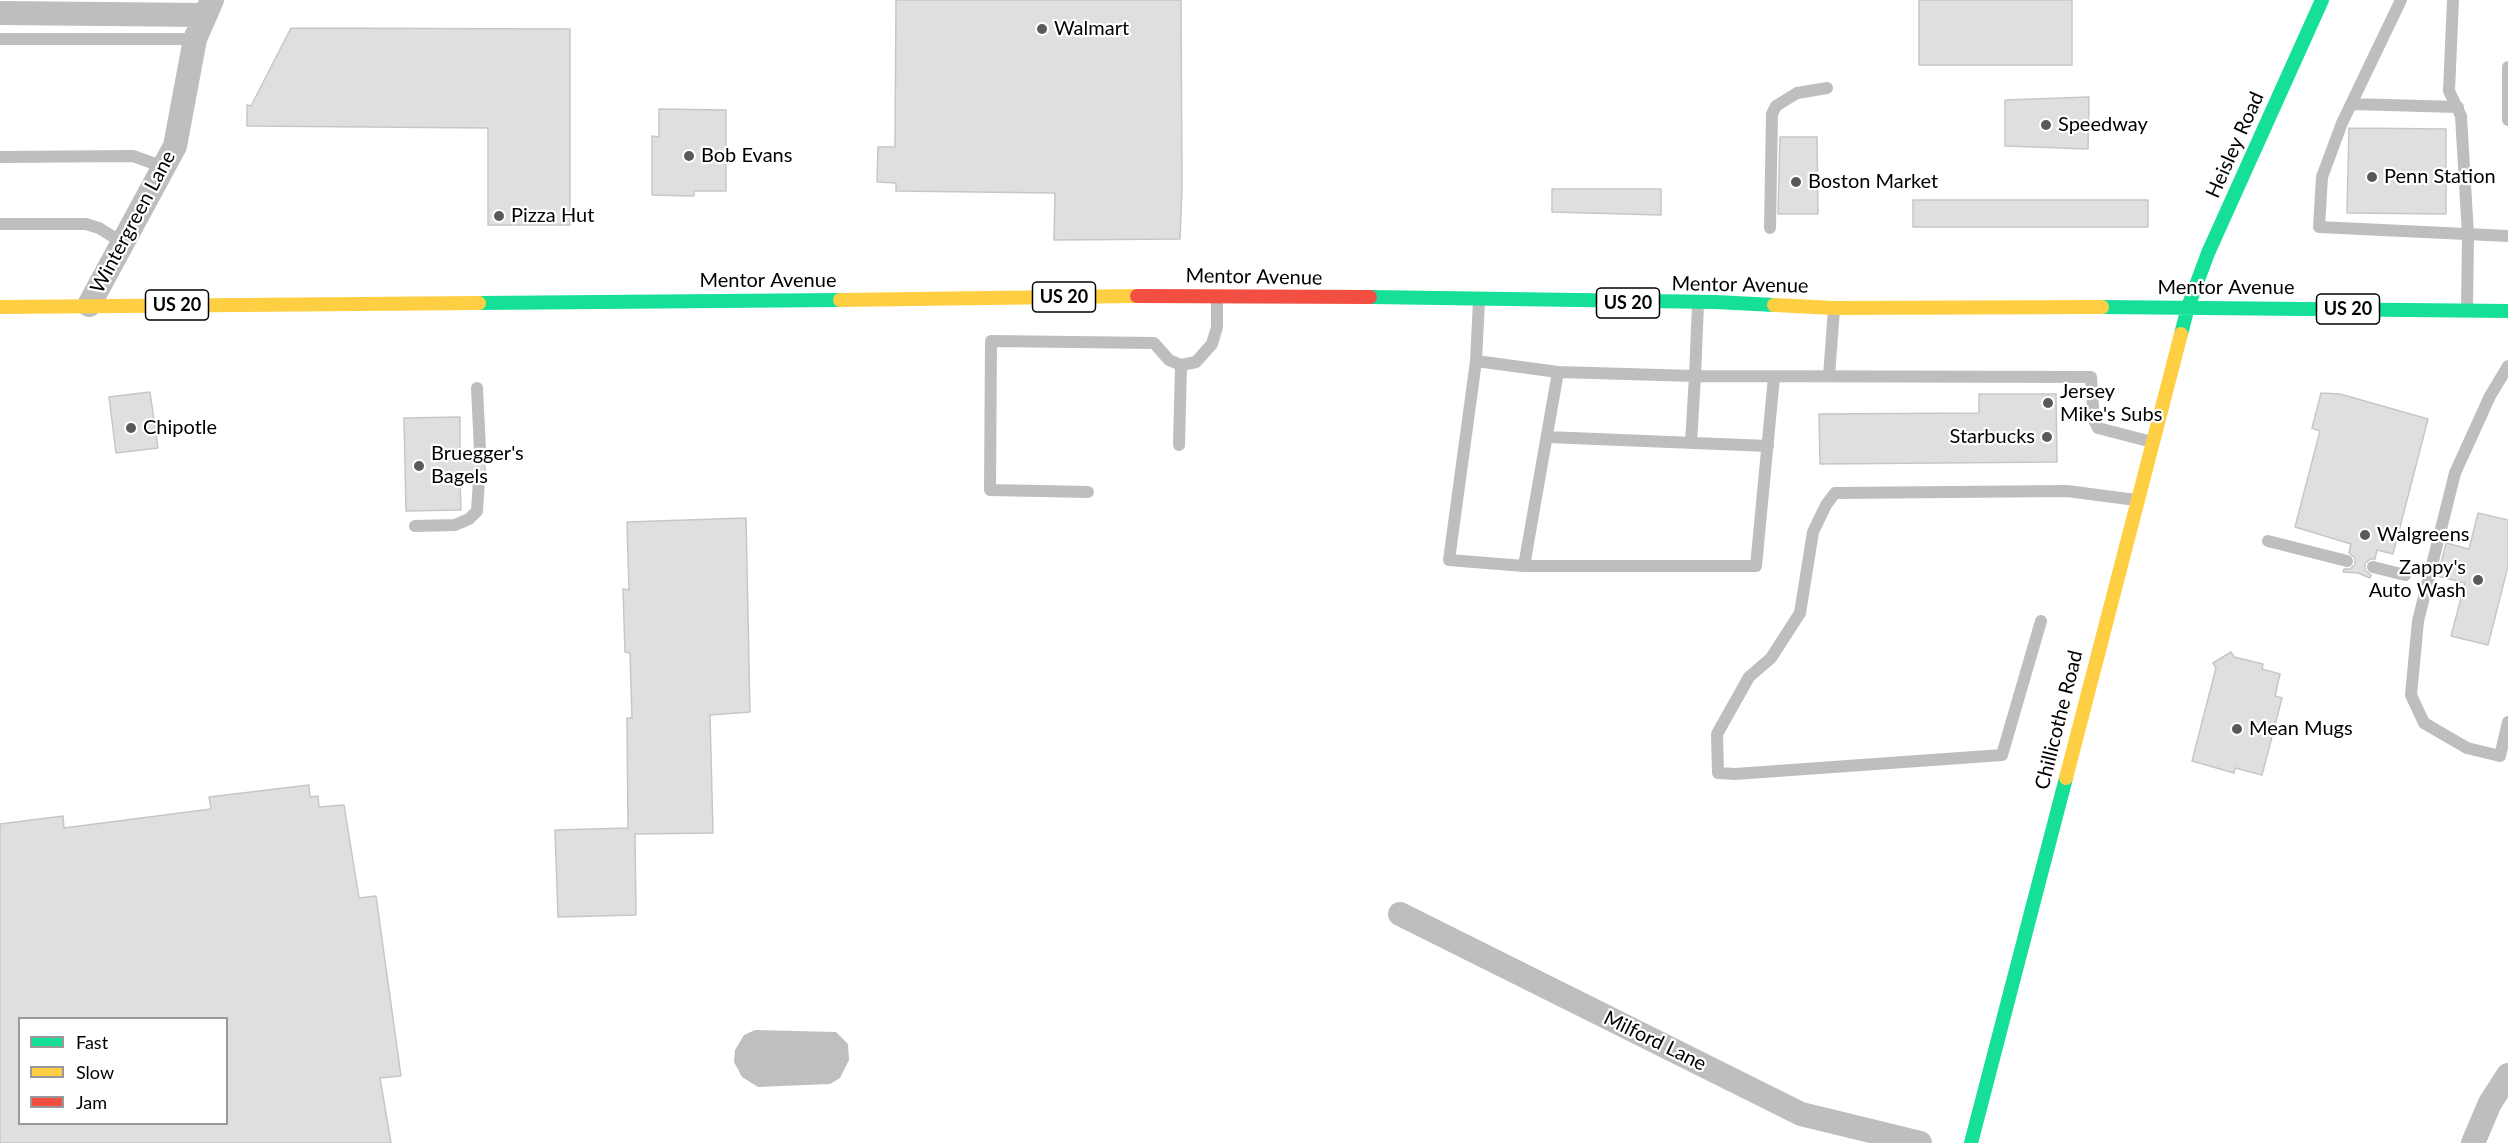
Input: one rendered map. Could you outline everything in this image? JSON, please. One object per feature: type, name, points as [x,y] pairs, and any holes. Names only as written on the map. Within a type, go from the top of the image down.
[{"type":"main road","name":"Heisley Road","points":[[2188,307],[2208,253],[2322,0]]},
{"type":"main road","name":"Mentor Avenue","points":[[0,307],[1216,295],[1698,303],[1834,308],[2188,307],[2508,311]]},
{"type":"main road","name":"Chillicothe Road","points":[[1971,1143],[2136,500],[2188,307]]},
{"type":"street","points":[[0,13],[208,7]]},
{"type":"street","name":"Wintergreen Lane","points":[[89,305],[175,146],[195,39],[208,7]]},
{"type":"street","name":"Milford Lane","points":[[1400,914],[1801,1114],[1920,1143]]},
{"type":"street","points":[[2473,1143],[2490,1103],[2508,1075]]},
{"type":"lane","points":[[2401,0],[2351,104],[2322,177],[2319,227],[2508,236]]},
{"type":"lane","points":[[2453,0],[2449,92],[2461,116],[2468,235],[2467,310]]},
{"type":"lane","points":[[0,39],[195,39]]},
{"type":"lane","points":[[2508,67],[2508,120]]},
{"type":"lane","points":[[1770,228],[1772,114],[1776,106],[1797,93],[1827,88]]},
{"type":"lane","points":[[2351,104],[2458,107]]},
{"type":"lane","points":[[0,157],[133,156],[164,167]]},
{"type":"lane","points":[[0,225],[86,224],[99,228],[123,243]]},
{"type":"lane","points":[[1088,492],[990,490],[991,341],[1154,343],[1169,360],[1181,365],[1196,363],[1212,344],[1217,327],[1216,295]]},
{"type":"lane","points":[[1479,300],[1476,361],[1449,560],[1524,566],[1756,566],[1774,377]]},
{"type":"lane","points":[[1691,443],[1698,303]]},
{"type":"lane","points":[[1829,376],[1834,308]]},
{"type":"lane","points":[[1476,361],[1558,372],[1695,376],[2091,377],[2094,420],[2098,428],[2152,442]]},
{"type":"lane","points":[[1179,445],[1181,365]]},
{"type":"lane","points":[[2508,366],[2490,396],[2455,473],[2418,621],[2411,695],[2424,723],[2467,748],[2500,756],[2508,722]]},
{"type":"lane","points":[[1524,566],[1558,372]]},
{"type":"lane","points":[[477,388],[480,450]]},
{"type":"lane","points":[[1547,437],[1768,446]]},
{"type":"lane","points":[[415,526],[455,525],[469,519],[477,511],[479,480]]},
{"type":"lane","points":[[2041,621],[2002,755],[1735,774],[1718,773],[1717,734],[1749,677],[1771,658],[1800,613],[1813,532],[1826,505],[1835,493],[2067,491],[2136,500]]},
{"type":"lane","points":[[2268,541],[2347,561]]},
{"type":"lane","points":[[2373,567],[2405,575]]},
{"type":"shaded area","points":[[755,1030],[836,1032],[848,1044],[849,1060],[840,1078],[830,1084],[758,1087],[742,1077],[734,1062],[735,1050],[744,1035]]},
{"type":"building","points":[[896,0],[1181,0],[1180,239],[1054,240],[1055,193],[896,191],[896,183],[877,182],[878,147],[895,147]]},
{"type":"building","points":[[1919,0],[2072,0],[2072,65],[1919,65]]},
{"type":"building","points":[[291,28],[570,29],[570,225],[488,225],[488,128],[247,126],[247,105],[251,106]]},
{"type":"building","points":[[2089,97],[2088,149],[2005,146],[2005,100]]},
{"type":"building","points":[[659,109],[726,110],[726,191],[694,191],[694,196],[652,195],[652,136],[659,137]]},
{"type":"building","points":[[2349,128],[2446,129],[2446,214],[2347,213]]},
{"type":"building","points":[[1780,137],[1817,137],[1818,214],[1778,214]]},
{"type":"building","points":[[1552,189],[1661,189],[1661,215],[1552,212]]},
{"type":"building","points":[[1913,200],[2148,200],[2148,227],[1913,227]]},
{"type":"building","points":[[150,392],[158,448],[116,453],[109,397]]},
{"type":"building","name":"Walgreens","points":[[2321,393],[2340,394],[2428,419],[2393,554],[2377,550],[2375,559],[2370,559],[2365,564],[2365,570],[2371,575],[2370,578],[2358,573],[2343,572],[2344,569],[2350,569],[2355,564],[2355,558],[2349,553],[2351,544],[2295,527],[2320,431],[2312,428]]},
{"type":"building","points":[[1979,394],[2056,394],[2057,462],[1820,464],[1819,414],[1979,413]]},
{"type":"building","points":[[460,417],[460,450],[472,450],[476,457],[485,457],[485,475],[476,472],[471,481],[460,481],[461,510],[406,511],[404,418]]},
{"type":"building","name":"Zappy's Auto Wash","points":[[2478,513],[2508,520],[2508,566],[2488,645],[2451,636],[2465,583],[2438,576],[2446,543],[2469,549]]},
{"type":"building","points":[[746,518],[750,712],[710,715],[713,833],[635,834],[636,915],[558,917],[555,830],[628,828],[627,718],[632,718],[630,653],[625,652],[623,589],[629,590],[627,522]]},
{"type":"building","name":"Mean Mugs","points":[[2231,652],[2234,657],[2263,664],[2262,669],[2280,674],[2275,696],[2282,698],[2262,775],[2235,768],[2234,773],[2192,761],[2216,668],[2213,663]]},
{"type":"building","points":[[309,785],[310,797],[318,796],[319,807],[344,805],[359,898],[376,896],[401,1076],[380,1078],[391,1143],[0,1143],[0,824],[63,816],[64,828],[211,809],[209,797]]},
{"type":"traffic: fast","points":[[2181,334],[2188,307],[2208,253],[2322,0]]},
{"type":"traffic: fast","points":[[1370,297],[1716,302],[1774,305]]},
{"type":"traffic: fast","points":[[479,303],[840,300]]},
{"type":"traffic: fast","points":[[2102,307],[2508,311]]},
{"type":"traffic: fast","points":[[1971,1143],[2066,778]]},
{"type":"traffic: slow","points":[[840,300],[1137,296]]},
{"type":"traffic: slow","points":[[0,307],[479,303]]},
{"type":"traffic: slow","points":[[1774,305],[1834,308],[2102,307]]},
{"type":"traffic: slow","points":[[2066,778],[2181,334]]},
{"type":"traffic: jam","points":[[1137,296],[1370,297]]},
{"type":"place","name":"Walmart","points":[[1042,29]]},
{"type":"place","name":"Speedway","points":[[2046,125]]},
{"type":"place","name":"Bob Evans","points":[[689,156]]},
{"type":"place","name":"Penn Station","points":[[2372,177]]},
{"type":"place","name":"Boston Market","points":[[1796,182]]},
{"type":"place","name":"Pizza Hut","points":[[499,216]]},
{"type":"place","name":"Jersey Mike's Subs","points":[[2048,403]]},
{"type":"place","name":"Chipotle","points":[[131,428]]},
{"type":"place","name":"Starbucks","points":[[2047,437]]},
{"type":"place","name":"Bruegger's Bagels","points":[[419,466]]},
{"type":"place","name":"Walgreens","points":[[2365,535]]},
{"type":"place","name":"Zappy's Auto Wash","points":[[2478,580]]},
{"type":"place","name":"Mean Mugs","points":[[2237,729]]}]
